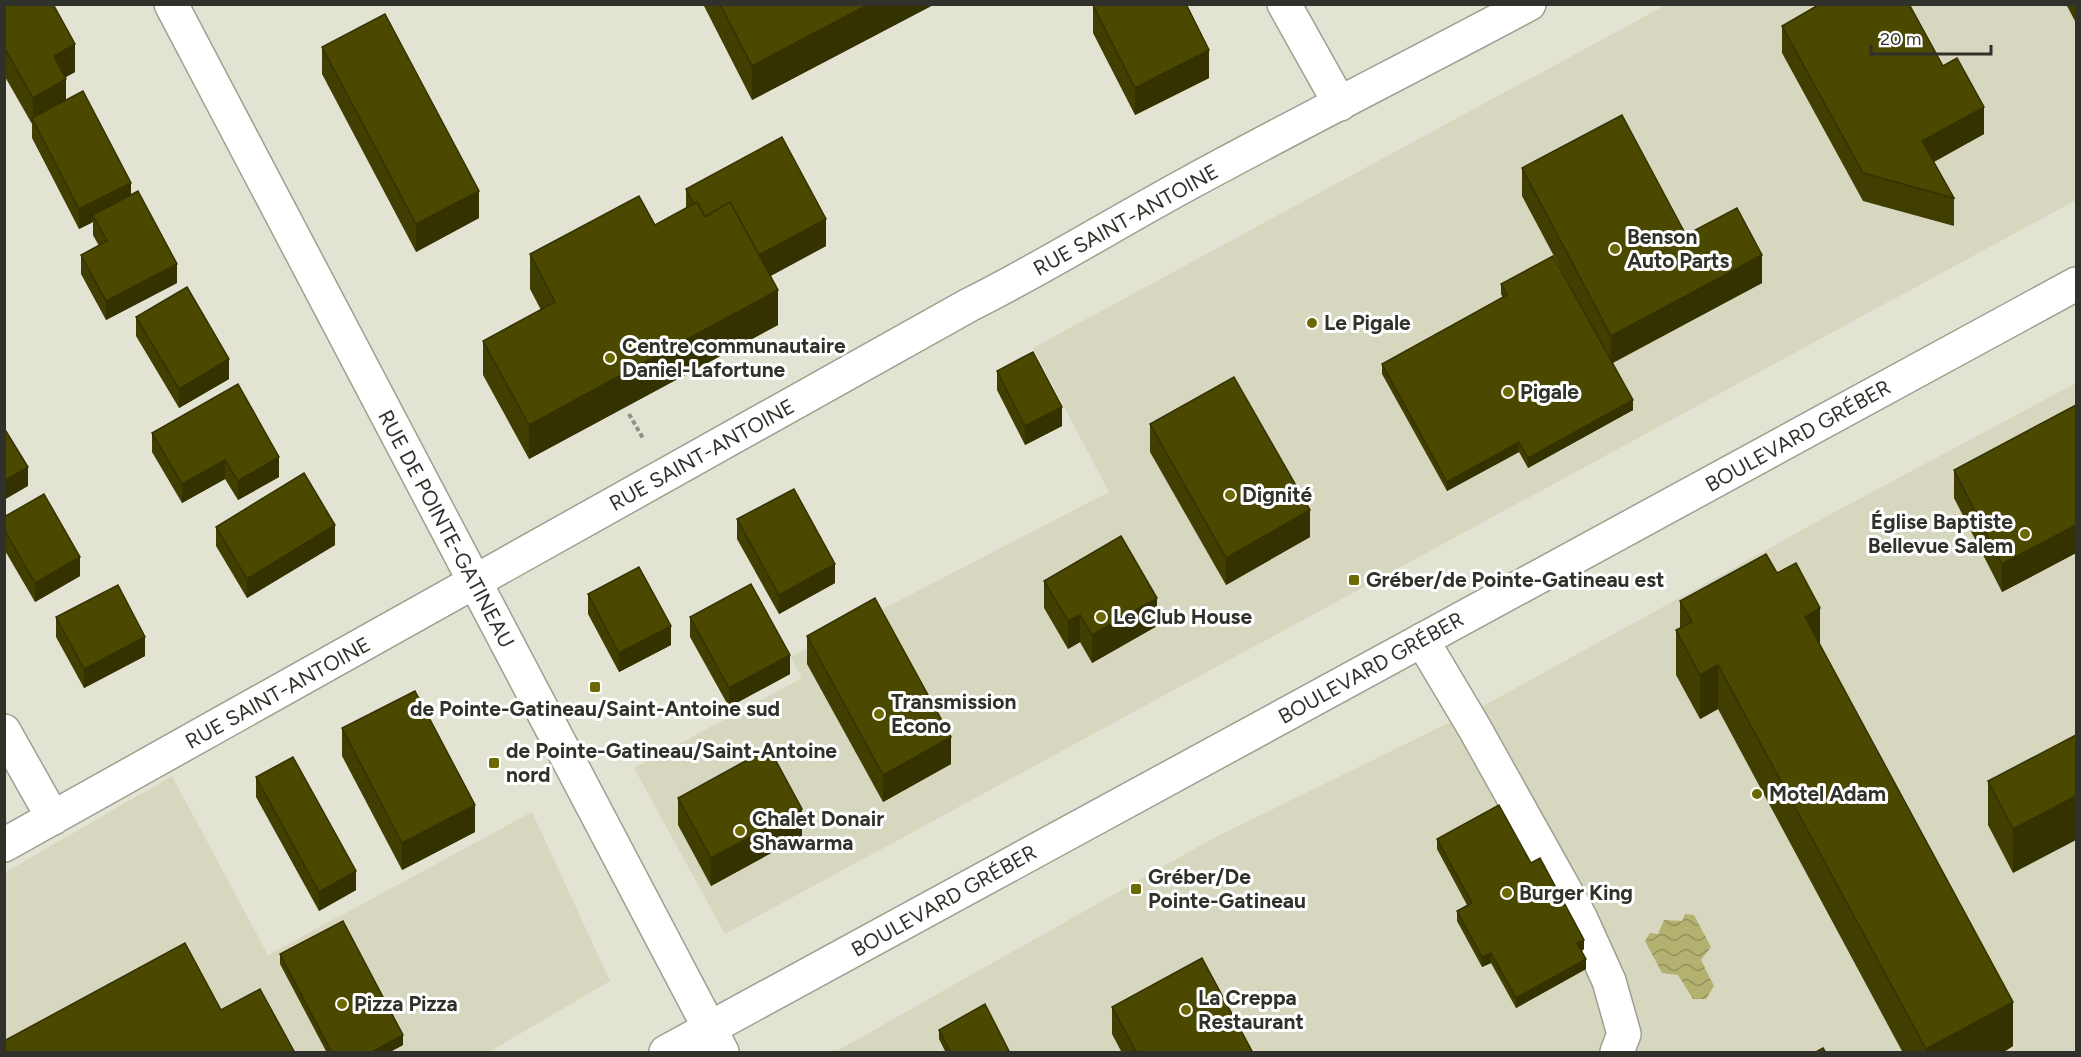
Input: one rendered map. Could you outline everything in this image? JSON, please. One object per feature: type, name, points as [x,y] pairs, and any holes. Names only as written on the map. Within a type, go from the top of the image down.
[{"type":"street","name":"RUE DE POINTE-GATINEAU","points":[[171,4],[716,1040]]},
{"type":"street","points":[[1284,4],[1340,104]]},
{"type":"street","name":"RUE SAINT-ANTOINE","points":[[4,845],[969,305],[1023,278],[1089,238],[1529,4]]},
{"type":"street","name":"BOULEVARD GRÉBER","points":[[666,1053],[716,1040],[1422,640],[2074,290]]},
{"type":"street","points":[[1422,640],[1475,729],[1580,917],[1609,981],[1624,1034],[1617,1053]]},
{"type":"street","points":[[4,731],[53,818]]},
{"type":"path","points":[[630,414],[644,440]]},
{"type":"shaded area","points":[[1666,5],[2076,5],[2076,200],[725,934],[634,768],[802,678],[790,657],[1109,492],[1033,348]]},
{"type":"shaded area","points":[[2076,383],[2076,1050],[2072,1052],[835,1052],[1212,839],[1485,705],[1833,513]]},
{"type":"shaded area","points":[[172,776],[268,955],[532,812],[610,981],[489,1052],[5,1052],[4,873]]},
{"type":"water","points":[[1685,914],[1694,915],[1711,947],[1701,960],[1714,986],[1706,999],[1693,999],[1678,975],[1662,973],[1645,941],[1650,933],[1658,934],[1664,920],[1682,921]]},
{"type":"building","points":[[4,4],[53,4],[75,44],[54,56],[66,79],[33,98],[4,47]]},
{"type":"building","points":[[720,4],[869,4],[752,66]]},
{"type":"building","points":[[1186,4],[1209,50],[1135,88],[1093,5]]},
{"type":"building","points":[[1820,4],[1909,4],[1943,66],[1957,58],[1984,107],[1922,141],[1954,198],[1863,173],[1782,26]]},
{"type":"building","points":[[385,14],[479,191],[416,224],[322,47]]},
{"type":"building","points":[[83,91],[131,183],[79,209],[32,118]]},
{"type":"building","name":"Benson Auto Parts","points":[[1622,115],[1686,235],[1737,208],[1762,255],[1611,336],[1522,168]]},
{"type":"building","points":[[782,137],[826,219],[759,255],[730,202],[705,217],[697,202],[694,204],[686,189]]},
{"type":"building","points":[[138,191],[177,264],[106,301],[81,255],[107,241],[93,215]]},
{"type":"building","points":[[639,196],[655,225],[697,202],[705,217],[730,202],[778,290],[529,425],[483,341],[555,302],[530,254]]},
{"type":"building","name":"Pigale","points":[[1553,256],[1633,400],[1528,458],[1519,442],[1447,482],[1382,364],[1507,295],[1501,284]]},
{"type":"building","points":[[187,287],[229,359],[179,389],[136,317]]},
{"type":"building","points":[[1033,352],[1062,407],[1025,426],[997,371]]},
{"type":"building","name":"Dignité","points":[[1234,377],[1310,510],[1226,558],[1150,424]]},
{"type":"building","points":[[238,384],[279,457],[238,481],[225,460],[182,484],[152,433]]},
{"type":"building","points":[[2076,405],[2076,525],[2002,564],[1954,470]]},
{"type":"building","points":[[4,428],[28,467],[4,481]]},
{"type":"building","points":[[304,473],[335,525],[247,579],[216,527]]},
{"type":"building","points":[[794,489],[835,564],[779,595],[737,519]]},
{"type":"building","points":[[44,494],[80,557],[35,583],[4,529],[4,517]]},
{"type":"building","points":[[1121,536],[1157,598],[1092,635],[1080,615],[1068,621],[1044,581]]},
{"type":"building","points":[[1766,554],[1777,573],[1796,563],[1820,608],[1805,617],[2013,1002],[1926,1049],[1718,665],[1700,675],[1676,630],[1692,622],[1680,601]]},
{"type":"building","points":[[639,567],[671,626],[619,653],[588,594]]},
{"type":"building","points":[[751,584],[790,655],[729,688],[690,617]]},
{"type":"building","points":[[118,585],[145,637],[84,669],[56,617]]},
{"type":"building","name":"Transmission Econo","points":[[875,598],[951,737],[883,775],[807,636]]},
{"type":"building","points":[[415,691],[475,805],[402,843],[342,728]]},
{"type":"building","points":[[2076,735],[2076,796],[2013,829],[1988,781]]},
{"type":"building","points":[[769,748],[802,809],[711,858],[678,798]]},
{"type":"building","points":[[293,757],[356,871],[319,892],[256,777]]},
{"type":"building","name":"Burger King","points":[[1499,805],[1531,863],[1540,858],[1584,940],[1577,943],[1586,959],[1516,998],[1491,953],[1482,957],[1457,911],[1472,903],[1437,839]]},
{"type":"building","name":"Pizza Pizza","points":[[343,921],[403,1035],[370,1053],[332,1053],[280,954]]},
{"type":"building","points":[[185,943],[221,1010],[260,989],[295,1053],[4,1053],[4,1041]]},
{"type":"building","points":[[1202,958],[1253,1053],[1137,1053],[1112,1007]]},
{"type":"building","points":[[985,1004],[1010,1053],[951,1053],[939,1030]]},
{"type":"building","points":[[1823,1048],[1826,1053],[1814,1053]]},
{"type":"place","name":"Benson Auto Parts","points":[[1615,249]]},
{"type":"place","name":"Le Pigale","points":[[1312,323]]},
{"type":"place","name":"Centre communautaire Daniel-Lafortune","points":[[610,358]]},
{"type":"place","name":"Pigale","points":[[1508,392]]},
{"type":"place","name":"Dignité","points":[[1230,495]]},
{"type":"place","name":"Église Baptiste Bellevue Salem","points":[[2025,534]]},
{"type":"place","name":"Gréber/de Pointe-Gatineau est","points":[[1354,580]]},
{"type":"place","name":"Le Club House","points":[[1101,617]]},
{"type":"place","name":"de Pointe-Gatineau/Saint-Antoine sud","points":[[595,687]]},
{"type":"place","name":"Transmission Econo","points":[[879,714]]},
{"type":"place","name":"de Pointe-Gatineau/Saint-Antoine nord","points":[[494,763]]},
{"type":"place","name":"Motel Adam","points":[[1757,794]]},
{"type":"place","name":"Chalet Donair Shawarma","points":[[740,831]]},
{"type":"place","name":"Gréber/De Pointe-Gatineau","points":[[1136,889]]},
{"type":"place","name":"Burger King","points":[[1507,893]]},
{"type":"place","name":"Pizza Pizza","points":[[342,1004]]},
{"type":"place","name":"La Creppa Restaurant","points":[[1186,1010]]}]
